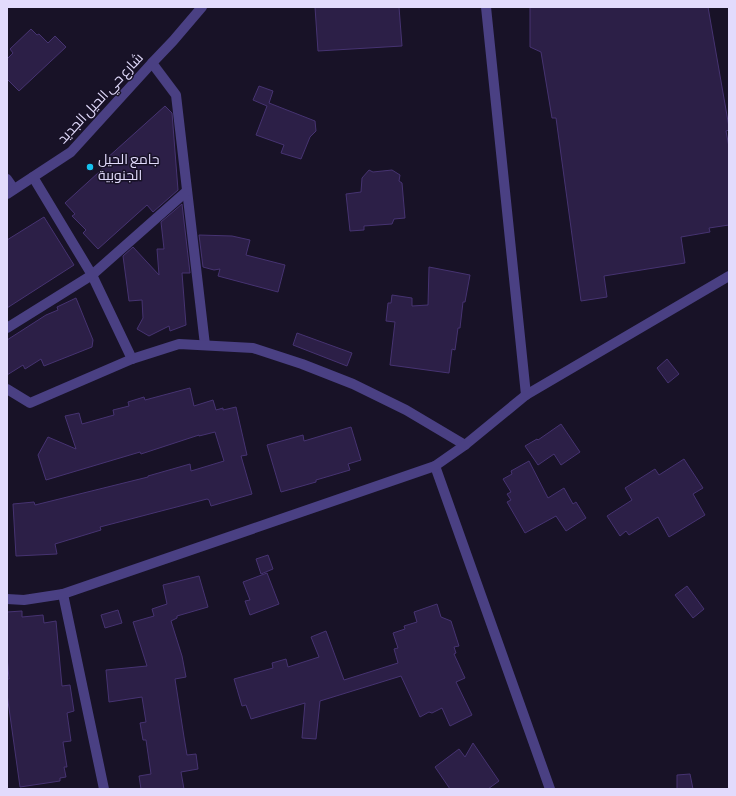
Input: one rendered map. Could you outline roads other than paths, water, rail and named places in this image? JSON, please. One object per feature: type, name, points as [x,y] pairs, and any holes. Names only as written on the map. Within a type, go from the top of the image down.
[{"type":"street","name":"شارع حي الحيل الجديد","points":[[11,191],[71,152],[152,62],[173,41],[202,7]]},
{"type":"street","points":[[486,7],[526,394]]},
{"type":"street","points":[[152,62],[176,95],[205,345]]},
{"type":"street","points":[[33,177],[92,275],[132,359]]},
{"type":"street","points":[[7,179],[11,191]]},
{"type":"street","points":[[7,328],[92,275],[187,191]]},
{"type":"street","points":[[7,599],[24,600],[63,594],[435,466],[465,445],[526,394],[729,276]]},
{"type":"street","points":[[7,389],[30,403],[132,359],[179,344],[253,348],[302,364],[353,384],[406,410],[465,445]]},
{"type":"street","points":[[435,466],[550,789]]},
{"type":"street","points":[[63,594],[104,789]]},
{"type":"place","name":"جامع الحيل الجنوبية","points":[[90,167]]}]
